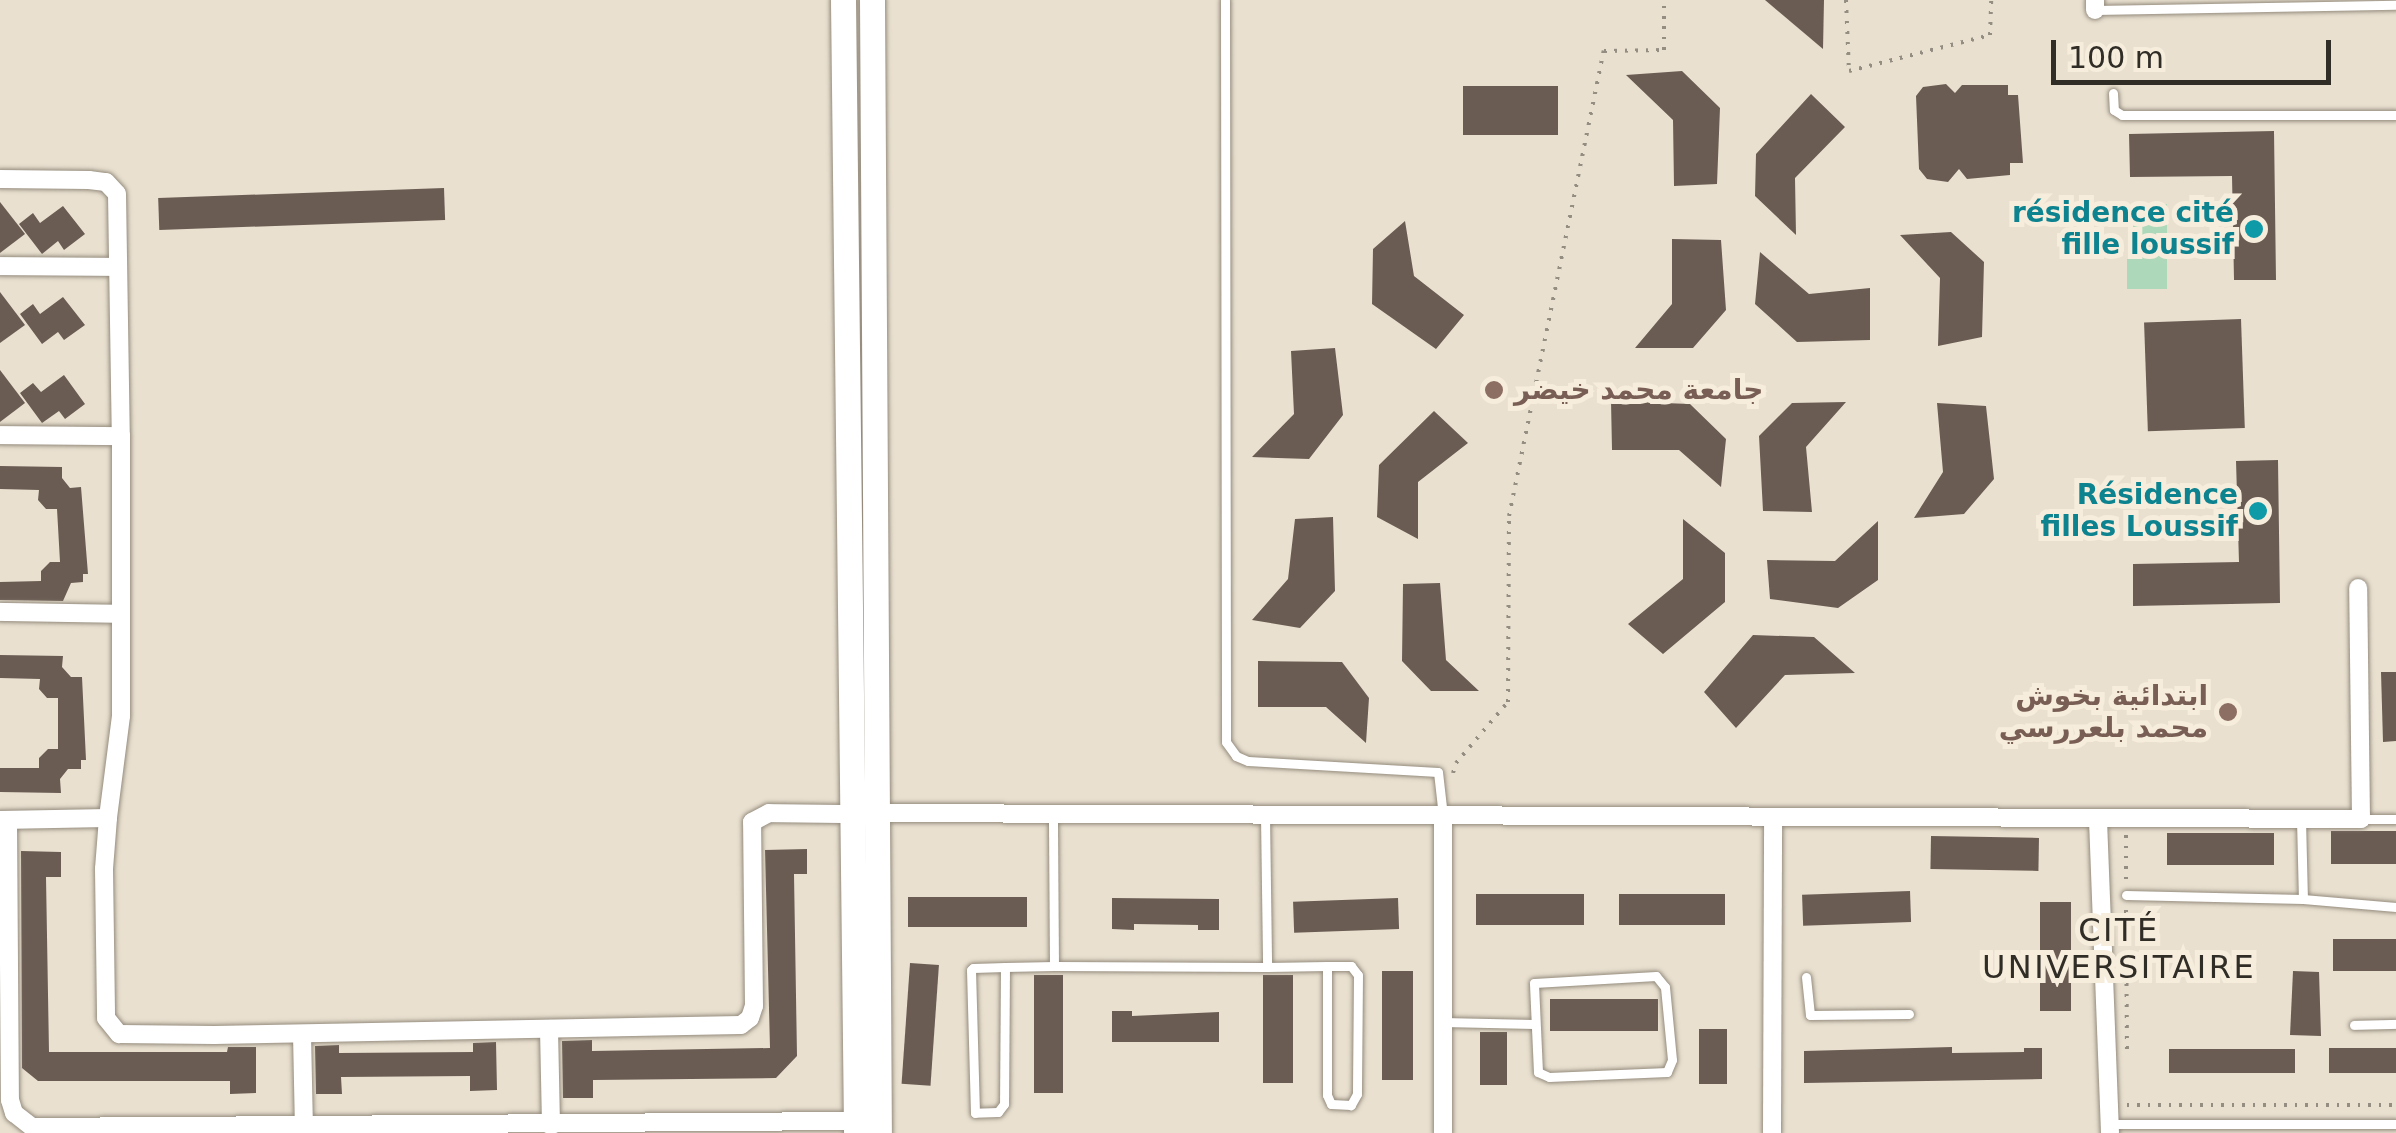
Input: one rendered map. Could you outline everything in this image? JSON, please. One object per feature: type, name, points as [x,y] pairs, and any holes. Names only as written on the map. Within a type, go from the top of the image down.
[{"type":"main road","points":[[843,0],[864,814]]},
{"type":"main road","points":[[864,1129],[872,0]]},
{"type":"street","points":[[0,179],[89,180],[113,187],[119,201],[122,614],[118,760],[108,818],[102,942],[106,1018],[119,1034],[736,1026],[748,1021],[754,1006],[752,822],[769,814],[2361,819],[2358,588]]},
{"type":"street","points":[[0,266],[118,266]]},
{"type":"street","points":[[0,435],[122,436]]},
{"type":"street","points":[[0,612],[122,614]]},
{"type":"street","points":[[1443,816],[1443,1133]]},
{"type":"street","points":[[108,818],[4,820],[9,1090],[11,1107],[20,1119],[38,1128],[864,1129]]},
{"type":"street","points":[[1772,818],[1772,1133]]},
{"type":"street","points":[[2098,820],[2110,1128]]},
{"type":"street","points":[[548,1029],[550,1126]]},
{"type":"street","points":[[302,1034],[304,1127]]},
{"type":"lane","points":[[1225,0],[1226,742],[1236,756],[1248,761],[1438,772],[1443,816]]},
{"type":"lane","points":[[2095,5],[2396,4]]},
{"type":"lane","points":[[2113,93],[2114,110],[2122,115],[2396,115]]},
{"type":"lane","points":[[1054,814],[1054,966]]},
{"type":"lane","points":[[1265,815],[1267,967]]},
{"type":"lane","points":[[2302,819],[2303,899]]},
{"type":"lane","points":[[2361,819],[2396,819]]},
{"type":"lane","points":[[2126,895],[2303,899],[2396,907]]},
{"type":"lane","points":[[1005,967],[1004,1104],[998,1112],[976,1114],[971,1109],[971,970],[1005,967],[1054,966],[1267,967],[1326,966],[1351,966],[1358,974],[1358,1094],[1351,1105],[1331,1104],[1327,1095],[1326,966]]},
{"type":"lane","points":[[1656,976],[1664,987],[1671,1067],[1659,1073],[1543,1076],[1536,1064],[1534,1024],[1533,989],[1538,981],[1656,976]]},
{"type":"lane","points":[[1806,977],[1810,1014],[1909,1014]]},
{"type":"lane","points":[[1443,1022],[1534,1024]]},
{"type":"lane","points":[[2354,1025],[2396,1024]]},
{"type":"lane","points":[[2110,1128],[2396,1124]]},
{"type":"path","points":[[1452,780],[1456,762],[1508,702],[1510,516],[1604,52],[1664,50],[1664,0]]},
{"type":"path","points":[[1846,0],[1849,71],[1990,35],[1991,0]]},
{"type":"path","points":[[2126,830],[2127,1068]]},
{"type":"path","points":[[2127,1087],[2127,1106],[2396,1106]]},
{"type":"green space","points":[[2127,204],[2167,204],[2167,289],[2127,289]]},
{"type":"building","points":[[1765,0],[1824,0],[1823,49]]},
{"type":"building","points":[[1682,71],[1720,108],[1717,184],[1674,186],[1673,120],[1626,75]]},
{"type":"building","points":[[1946,84],[1955,93],[1962,85],[2008,85],[2008,95],[2018,95],[2023,163],[2010,163],[2010,175],[1967,179],[1959,169],[1948,182],[1927,179],[1919,169],[1916,96],[1923,87]]},
{"type":"building","points":[[1463,86],[1558,86],[1558,135],[1463,135]]},
{"type":"building","points":[[1811,94],[1845,127],[1795,178],[1796,235],[1755,196],[1756,154]]},
{"type":"building","name":"résidence cité fille loussif","points":[[2274,131],[2276,280],[2234,280],[2232,176],[2130,177],[2129,134]]},
{"type":"building","points":[[444,188],[445,220],[159,230],[158,198]]},
{"type":"building","points":[[0,202],[25,234],[0,253]]},
{"type":"building","points":[[63,206],[85,234],[64,250],[58,241],[42,254],[19,224],[33,213],[40,223]]},
{"type":"building","points":[[1405,221],[1414,276],[1464,315],[1436,349],[1372,304],[1373,249]]},
{"type":"building","points":[[1951,232],[1984,262],[1982,337],[1938,346],[1940,278],[1900,235]]},
{"type":"building","points":[[1672,239],[1721,240],[1726,310],[1693,348],[1635,348],[1672,304]]},
{"type":"building","points":[[1760,252],[1809,294],[1870,288],[1870,340],[1797,342],[1755,304]]},
{"type":"building","points":[[0,292],[25,325],[0,343]]},
{"type":"building","points":[[63,297],[85,325],[64,340],[58,332],[42,344],[20,314],[33,304],[40,314]]},
{"type":"building","points":[[2241,319],[2245,428],[2148,431],[2144,322]]},
{"type":"building","points":[[1335,348],[1343,415],[1309,459],[1252,457],[1294,414],[1291,351]]},
{"type":"building","points":[[0,370],[25,403],[0,422]]},
{"type":"building","points":[[64,375],[85,404],[65,419],[59,411],[42,423],[20,393],[33,383],[41,392]]},
{"type":"building","points":[[1611,401],[1690,404],[1726,439],[1721,487],[1679,450],[1612,450]]},
{"type":"building","points":[[1846,402],[1806,447],[1812,512],[1763,511],[1759,436],[1792,403]]},
{"type":"building","points":[[1937,403],[1986,406],[1994,479],[1964,514],[1914,518],[1943,472]]},
{"type":"building","points":[[1434,411],[1468,443],[1418,482],[1418,539],[1377,517],[1379,465]]},
{"type":"building","name":"Résidence filles Loussif","points":[[2278,460],[2280,603],[2133,606],[2133,564],[2239,562],[2236,461]]},
{"type":"building","points":[[0,466],[62,467],[62,478],[70,488],[81,487],[88,574],[83,574],[83,582],[71,583],[63,601],[0,600],[0,582],[41,581],[41,571],[50,562],[60,562],[57,509],[46,509],[38,500],[39,490],[0,489]]},
{"type":"building","points":[[1333,517],[1335,591],[1300,628],[1252,620],[1288,579],[1295,519]]},
{"type":"building","points":[[1683,519],[1725,553],[1725,602],[1663,654],[1628,624],[1683,579]]},
{"type":"building","points":[[1878,521],[1878,580],[1838,608],[1770,599],[1767,560],[1835,561]]},
{"type":"building","points":[[1440,583],[1446,660],[1479,691],[1431,691],[1402,661],[1403,584]]},
{"type":"building","points":[[1753,635],[1814,637],[1855,673],[1785,675],[1736,728],[1704,692]]},
{"type":"building","points":[[0,655],[63,656],[62,667],[71,677],[82,677],[86,760],[81,760],[81,769],[68,769],[60,779],[61,793],[0,792],[0,768],[39,768],[39,758],[48,749],[58,749],[58,698],[47,698],[39,689],[40,679],[0,678]]},
{"type":"building","points":[[1258,661],[1342,662],[1369,698],[1366,743],[1326,707],[1258,707]]},
{"type":"building","points":[[2381,672],[2396,672],[2396,741],[2383,742]]},
{"type":"building","points":[[2331,831],[2396,831],[2396,864],[2331,864]]},
{"type":"building","points":[[2167,833],[2274,833],[2274,865],[2167,865]]},
{"type":"building","points":[[1931,836],[2039,838],[2038,871],[1930,869]]},
{"type":"building","points":[[807,849],[807,874],[794,874],[797,1056],[776,1078],[593,1080],[593,1098],[563,1098],[562,1041],[592,1040],[592,1051],[770,1048],[765,850]]},
{"type":"building","points":[[21,851],[61,852],[61,877],[46,877],[49,1052],[227,1052],[228,1047],[256,1047],[256,1093],[230,1094],[230,1081],[38,1081],[22,1068]]},
{"type":"building","points":[[1910,891],[1911,922],[1803,926],[1802,895]]},
{"type":"building","points":[[1476,894],[1584,894],[1584,925],[1476,925]]},
{"type":"building","points":[[1619,894],[1725,894],[1725,925],[1619,925]]},
{"type":"building","points":[[908,897],[1027,897],[1027,927],[908,927]]},
{"type":"building","points":[[1112,898],[1219,899],[1219,930],[1198,930],[1198,925],[1134,924],[1134,930],[1112,929]]},
{"type":"building","points":[[1398,898],[1399,929],[1294,933],[1293,902]]},
{"type":"building","points":[[2040,902],[2071,902],[2071,1011],[2040,1011]]},
{"type":"building","points":[[2333,939],[2396,939],[2396,971],[2333,971]]},
{"type":"building","points":[[910,963],[939,965],[930,1086],[902,1084]]},
{"type":"building","points":[[1382,971],[1413,971],[1413,1080],[1382,1080]]},
{"type":"building","points":[[2293,971],[2319,972],[2321,1036],[2290,1035]]},
{"type":"building","points":[[1034,975],[1063,975],[1063,1093],[1034,1093]]},
{"type":"building","points":[[1263,975],[1293,975],[1293,1083],[1263,1083]]},
{"type":"building","points":[[1550,999],[1658,999],[1658,1031],[1550,1031]]},
{"type":"building","points":[[1112,1011],[1132,1011],[1132,1016],[1219,1012],[1219,1042],[1112,1042]]},
{"type":"building","points":[[1699,1029],[1727,1029],[1727,1084],[1699,1084]]},
{"type":"building","points":[[1480,1032],[1507,1032],[1507,1085],[1480,1085]]},
{"type":"building","points":[[496,1042],[497,1090],[470,1091],[470,1076],[341,1077],[342,1094],[316,1094],[315,1046],[339,1045],[339,1053],[473,1052],[473,1043]]},
{"type":"building","points":[[1952,1047],[1952,1053],[2042,1048],[2042,1079],[1804,1083],[1804,1051]]},
{"type":"building","points":[[2329,1048],[2396,1048],[2396,1073],[2329,1073]]},
{"type":"building","points":[[2169,1049],[2295,1049],[2295,1073],[2169,1073]]},
{"type":"place","name":"résidence cité fille loussif","points":[[2254,229]]},
{"type":"place","name":"جامعة محمد خيضر","points":[[1494,390]]},
{"type":"place","name":"Résidence filles Loussif","points":[[2258,511]]},
{"type":"place","name":"ابتدائية بخوش محمد بلعررسي","points":[[2228,712]]},
{"type":"district","name":"CITÉ UNIVERSITAIRE","points":[[2119,950]]}]
